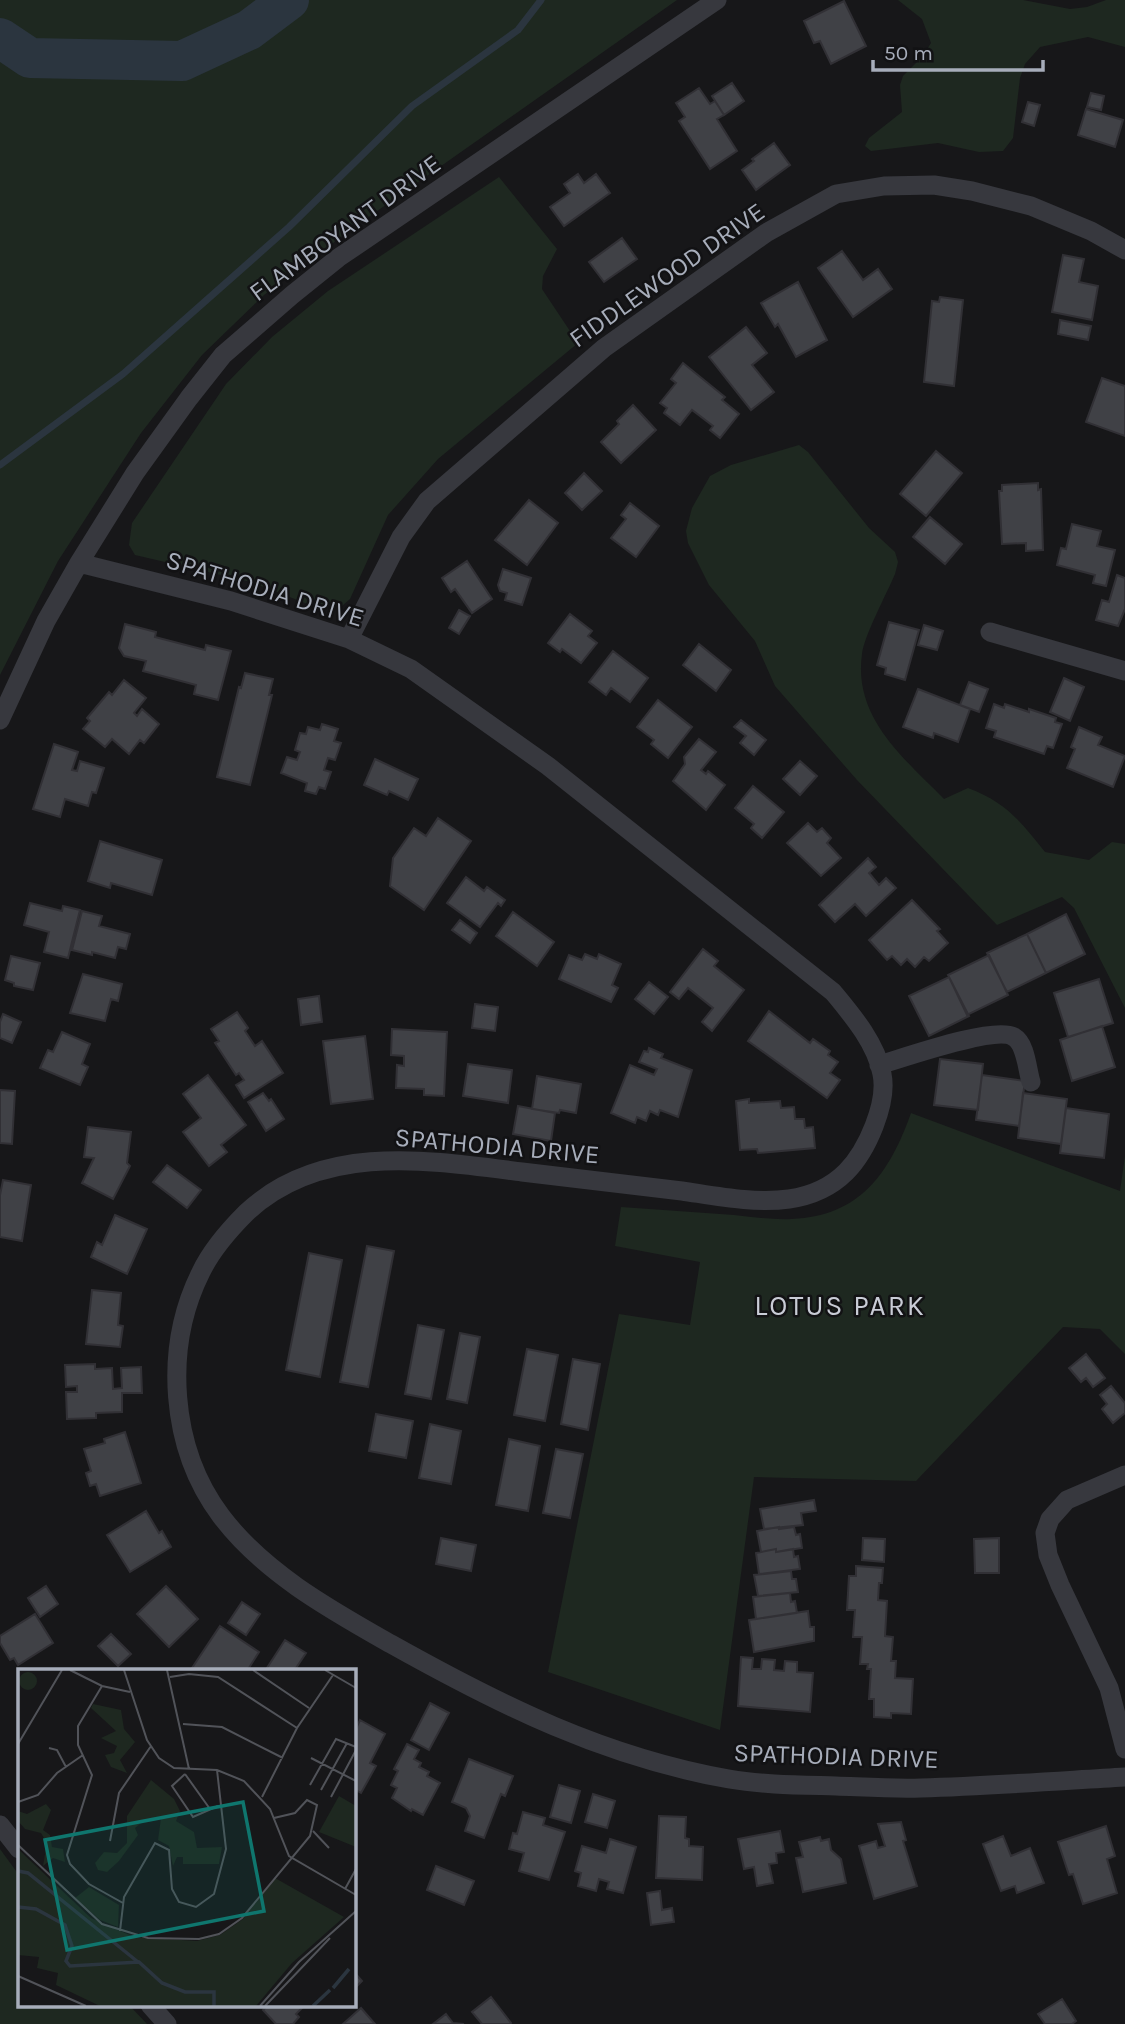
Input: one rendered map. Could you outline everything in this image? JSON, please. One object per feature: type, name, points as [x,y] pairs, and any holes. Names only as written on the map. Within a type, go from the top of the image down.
[{"type":"street","name":"FLAMBOYANT DRIVE","points":[[0,720],[46,621],[79,563],[135,473],[223,355],[338,258],[717,0]]},
{"type":"street","name":"FIDDLEWOOD DRIVE","points":[[349,639],[401,537],[427,500],[604,348],[766,233],[836,194],[884,186],[934,185],[972,191],[1031,206],[1091,231],[1125,250]]},
{"type":"street","name":"SPATHODIA DRIVE","points":[[79,563],[231,601],[349,639],[411,670],[548,766],[833,992],[855,1018],[883,1075],[881,1108],[867,1141],[848,1170],[824,1189],[793,1198],[771,1200],[719,1196],[451,1163],[411,1161],[347,1163],[303,1175],[260,1200],[228,1230],[202,1268],[184,1311],[177,1362],[178,1411],[187,1447],[206,1494],[225,1521],[265,1561],[322,1605],[516,1711],[615,1751],[698,1773],[780,1784],[916,1789],[1125,1777]]},
{"type":"street","points":[[990,632],[1125,671]]},
{"type":"street","points":[[879,1065],[981,1036],[1003,1034],[1013,1036],[1021,1043],[1031,1082]]},
{"type":"street","points":[[1125,1475],[1067,1500],[1050,1518],[1045,1533],[1048,1555],[1060,1585],[1117,1684],[1125,1749]]},
{"type":"street","points":[[0,1825],[18,1848]]},
{"type":"street","points":[[152,2007],[167,2024]]},
{"type":"shaded area","points":[[0,0],[677,0],[353,228],[264,295],[202,355],[141,433],[58,561],[0,675]]},
{"type":"shaded area","points":[[898,0],[1023,0],[1070,9],[1087,7],[1106,0],[1125,0],[1125,47],[1088,37],[1040,47],[1025,64],[1020,78],[1013,138],[1003,151],[979,152],[938,143],[871,151],[865,146],[869,138],[902,112],[900,85],[903,76],[922,57],[931,43],[922,19]]},
{"type":"shaded area","points":[[499,177],[557,249],[543,276],[542,289],[578,343],[438,459],[388,515],[350,599],[342,606],[318,608],[251,582],[135,555],[129,545],[132,523],[226,384],[272,337],[328,291]]},
{"type":"shaded area","points":[[799,445],[808,452],[869,528],[895,552],[898,562],[895,574],[864,646],[861,677],[865,698],[873,717],[898,752],[944,799],[968,788],[1003,806],[1045,852],[1089,860],[1112,842],[1125,844],[1125,1008],[1074,908],[1062,897],[997,925],[857,780],[775,686],[755,641],[709,585],[688,543],[686,531],[692,508],[710,476],[731,465]]},
{"type":"shaded area","points":[[911,1113],[1120,1191],[1125,1156],[1125,1354],[1100,1329],[1063,1327],[916,1481],[754,1477],[720,1730],[548,1672],[619,1314],[690,1325],[700,1262],[615,1246],[621,1207],[770,1219],[816,1216],[854,1200],[870,1187],[893,1154]]},
{"type":"shaded area","points":[[0,1849],[18,1874],[18,2007],[131,2007],[147,2024],[0,2024]]},
{"type":"building","points":[[844,1],[866,46],[831,64],[820,41],[814,43],[804,21]]},
{"type":"building","points":[[732,83],[744,101],[724,115],[712,96]]},
{"type":"building","points":[[699,88],[710,104],[715,101],[724,115],[717,119],[737,151],[710,169],[679,121],[685,117],[676,103]]},
{"type":"building","points":[[1091,93],[1104,96],[1101,110],[1087,107]]},
{"type":"building","points":[[1028,102],[1040,105],[1034,126],[1022,122]]},
{"type":"building","points":[[1086,109],[1123,120],[1115,147],[1078,135]]},
{"type":"building","points":[[774,143],[790,165],[756,190],[742,170]]},
{"type":"building","points":[[578,174],[584,183],[596,174],[610,193],[564,226],[550,207],[570,193],[564,184]]},
{"type":"building","points":[[622,238],[637,259],[604,282],[589,262]]},
{"type":"building","points":[[842,251],[863,280],[878,269],[892,289],[853,317],[818,268]]},
{"type":"building","points":[[1063,255],[1084,259],[1079,282],[1098,286],[1092,320],[1052,312]]},
{"type":"building","points":[[798,282],[827,340],[796,357],[778,324],[775,327],[761,303]]},
{"type":"building","points":[[940,297],[963,300],[954,386],[924,382],[932,301],[939,302]]},
{"type":"building","points":[[1060,320],[1091,326],[1088,340],[1058,334]]},
{"type":"building","points":[[746,327],[767,353],[752,365],[774,392],[751,410],[709,357]]},
{"type":"building","points":[[683,363],[725,397],[722,400],[739,414],[720,438],[710,430],[713,426],[692,410],[680,425],[664,413],[667,408],[660,403],[676,383],[671,379]]},
{"type":"building","points":[[1102,378],[1125,386],[1125,436],[1086,422]]},
{"type":"building","points":[[633,405],[656,430],[621,463],[601,442]]},
{"type":"building","points":[[936,451],[962,473],[926,516],[900,494]]},
{"type":"building","points":[[584,473],[602,491],[582,510],[565,493]]},
{"type":"building","points":[[1038,483],[1038,490],[1041,489],[1043,550],[1026,551],[1026,543],[1002,544],[999,491],[1002,491],[1002,485]]},
{"type":"building","points":[[529,500],[558,523],[527,565],[495,540]]},
{"type":"building","points":[[630,503],[659,526],[636,557],[611,538],[626,519],[621,515]]},
{"type":"building","points":[[930,517],[962,544],[945,564],[913,537]]},
{"type":"building","points":[[1072,524],[1101,531],[1097,546],[1115,550],[1106,586],[1093,583],[1095,575],[1057,565],[1061,548],[1066,549]]},
{"type":"building","points":[[467,561],[492,599],[472,613],[455,589],[451,592],[442,578]]},
{"type":"building","points":[[503,569],[531,578],[522,605],[505,600],[507,593],[500,591],[498,585]]},
{"type":"building","points":[[1117,575],[1125,578],[1125,609],[1118,626],[1096,620],[1102,600],[1109,602]]},
{"type":"building","points":[[459,610],[470,616],[459,634],[449,628]]},
{"type":"building","points":[[570,614],[592,631],[588,636],[597,643],[581,663],[562,649],[560,652],[548,643]]},
{"type":"building","points":[[889,622],[919,630],[905,680],[885,674],[886,668],[877,665]]},
{"type":"building","points":[[125,624],[156,632],[155,637],[205,650],[206,645],[231,651],[218,700],[194,694],[196,685],[143,671],[146,661],[124,656],[119,648]]},
{"type":"building","points":[[924,625],[943,631],[937,650],[918,645]]},
{"type":"building","points":[[699,644],[731,670],[716,691],[683,665]]},
{"type":"building","points":[[613,651],[648,678],[630,702],[611,688],[606,695],[589,682]]},
{"type":"building","points":[[245,673],[273,679],[269,695],[272,695],[250,785],[217,777],[239,687],[241,688]]},
{"type":"building","points":[[1064,678],[1084,687],[1070,721],[1050,712]]},
{"type":"building","points":[[124,680],[146,698],[134,713],[137,716],[142,709],[159,724],[144,743],[140,740],[129,754],[112,739],[105,747],[83,729],[90,721],[87,718],[109,692],[112,695]]},
{"type":"building","points":[[969,682],[988,689],[979,712],[960,705]]},
{"type":"building","points":[[918,689],[970,709],[958,742],[934,733],[933,738],[903,727]]},
{"type":"building","points":[[658,700],[692,727],[668,758],[651,744],[654,740],[637,727]]},
{"type":"building","points":[[994,704],[1004,708],[1005,704],[1029,712],[1029,709],[1056,718],[1055,722],[1062,724],[1053,748],[1047,746],[1044,754],[994,737],[996,731],[986,728]]},
{"type":"building","points":[[741,720],[766,740],[754,755],[740,743],[746,736],[734,727]]},
{"type":"building","points":[[322,724],[338,729],[334,741],[341,743],[335,760],[328,758],[324,770],[331,772],[325,789],[319,787],[316,794],[305,791],[307,783],[281,773],[287,757],[297,760],[300,752],[295,750],[300,733],[306,734],[308,727],[320,730]]},
{"type":"building","points":[[1079,727],[1102,737],[1098,745],[1125,756],[1113,787],[1067,768],[1075,749],[1071,747]]},
{"type":"building","points":[[699,739],[716,752],[701,770],[706,774],[708,771],[725,785],[706,810],[673,781],[685,764],[684,757]]},
{"type":"building","points":[[54,744],[78,752],[72,770],[77,771],[80,761],[104,768],[96,793],[92,792],[88,806],[65,799],[60,817],[33,809]]},
{"type":"building","points":[[375,759],[418,779],[408,800],[389,791],[387,795],[364,785]]},
{"type":"building","points":[[800,761],[817,776],[800,795],[783,779]]},
{"type":"building","points":[[753,786],[784,812],[762,838],[751,828],[754,824],[735,808]]},
{"type":"building","points":[[438,818],[471,841],[424,910],[390,886],[393,858],[414,828],[426,836]]},
{"type":"building","points":[[808,823],[817,832],[822,828],[831,838],[827,843],[841,858],[821,876],[787,843]]},
{"type":"building","points":[[100,841],[162,860],[152,895],[111,883],[110,888],[88,881]]},
{"type":"building","points":[[868,858],[876,867],[869,873],[879,885],[886,878],[896,888],[866,916],[855,904],[835,922],[819,905]]},
{"type":"building","points":[[466,877],[484,891],[487,887],[505,900],[501,906],[498,903],[480,927],[447,903]]},
{"type":"building","points":[[912,900],[940,929],[937,931],[948,943],[929,961],[924,957],[915,967],[907,959],[901,965],[892,956],[887,960],[869,940]]},
{"type":"building","points":[[30,903],[62,911],[63,906],[80,910],[68,958],[44,952],[49,932],[24,925]]},
{"type":"building","points":[[82,911],[102,916],[99,926],[130,934],[126,949],[118,947],[115,958],[72,950]]},
{"type":"building","points":[[513,912],[554,942],[537,966],[496,936]]},
{"type":"building","points":[[1066,914],[1085,954],[1046,973],[1027,934]]},
{"type":"building","points":[[460,920],[477,933],[470,943],[452,930]]},
{"type":"building","points":[[1027,934],[1046,973],[1007,992],[987,953]]},
{"type":"building","points":[[703,949],[718,961],[714,966],[744,990],[712,1031],[702,1022],[713,1008],[688,988],[679,999],[670,992]]},
{"type":"building","points":[[585,954],[597,959],[599,954],[621,964],[612,985],[618,988],[611,1002],[559,979],[569,955],[582,960]]},
{"type":"building","points":[[989,955],[1008,995],[967,1015],[948,975]]},
{"type":"building","points":[[11,956],[40,963],[33,990],[14,986],[14,983],[5,980]]},
{"type":"building","points":[[83,974],[122,984],[118,1001],[111,999],[105,1021],[70,1013]]},
{"type":"building","points":[[949,977],[969,1016],[929,1036],[909,996]]},
{"type":"building","points":[[1099,979],[1113,1023],[1068,1037],[1054,993]]},
{"type":"building","points":[[649,982],[668,997],[654,1014],[635,999]]},
{"type":"building","points":[[319,996],[322,1022],[301,1025],[298,999]]},
{"type":"building","points":[[475,1004],[498,1007],[495,1031],[472,1028]]},
{"type":"building","points":[[769,1011],[810,1043],[813,1039],[830,1051],[828,1055],[838,1062],[830,1073],[840,1080],[827,1098],[748,1041]]},
{"type":"building","points":[[237,1012],[248,1028],[245,1031],[255,1046],[262,1041],[283,1073],[244,1098],[236,1085],[244,1080],[239,1073],[236,1075],[215,1043],[219,1041],[211,1029]]},
{"type":"building","points":[[3,1014],[21,1022],[12,1043],[0,1038]]},
{"type":"building","points":[[1102,1026],[1115,1067],[1072,1081],[1060,1040]]},
{"type":"building","points":[[392,1029],[447,1032],[444,1096],[424,1095],[424,1089],[396,1088],[397,1065],[404,1066],[404,1056],[391,1055]]},
{"type":"building","points":[[62,1032],[90,1044],[82,1064],[88,1067],[80,1085],[40,1068],[48,1050],[53,1052]]},
{"type":"building","points":[[365,1036],[373,1099],[331,1104],[323,1041]]},
{"type":"building","points":[[649,1048],[663,1054],[661,1058],[692,1070],[678,1117],[660,1110],[658,1115],[650,1111],[646,1121],[637,1117],[635,1123],[611,1113],[630,1065],[654,1075],[657,1069],[639,1062],[644,1051],[648,1052]]},
{"type":"building","points":[[940,1059],[983,1064],[978,1110],[934,1105]]},
{"type":"building","points":[[468,1064],[512,1070],[508,1103],[463,1096]]},
{"type":"building","points":[[208,1075],[246,1125],[221,1145],[227,1152],[209,1166],[183,1132],[201,1118],[183,1094]]},
{"type":"building","points":[[982,1075],[1025,1081],[1019,1126],[976,1120]]},
{"type":"building","points":[[537,1076],[581,1084],[576,1113],[532,1109]]},
{"type":"building","points":[[0,1090],[15,1091],[12,1144],[0,1143]]},
{"type":"building","points":[[263,1093],[269,1101],[271,1099],[284,1119],[266,1131],[248,1102]]},
{"type":"building","points":[[1023,1093],[1067,1099],[1061,1144],[1018,1138]]},
{"type":"building","points":[[749,1099],[749,1103],[780,1101],[781,1108],[794,1107],[795,1119],[804,1119],[805,1128],[813,1127],[815,1148],[758,1153],[757,1149],[740,1150],[736,1101]]},
{"type":"building","points":[[518,1106],[555,1113],[551,1141],[513,1134]]},
{"type":"building","points":[[1066,1108],[1109,1114],[1104,1158],[1060,1153]]},
{"type":"building","points":[[88,1127],[131,1132],[127,1163],[130,1166],[113,1199],[82,1183],[94,1158],[84,1157]]},
{"type":"building","points":[[167,1165],[201,1190],[187,1208],[153,1182]]},
{"type":"building","points":[[3,1180],[31,1185],[22,1241],[0,1237],[0,1195]]},
{"type":"building","points":[[115,1215],[147,1229],[127,1274],[91,1257],[97,1242],[102,1245]]},
{"type":"building","points":[[367,1246],[394,1251],[368,1387],[340,1382]]},
{"type":"building","points":[[309,1253],[342,1260],[320,1377],[286,1370]]},
{"type":"building","points":[[92,1290],[121,1293],[118,1325],[123,1326],[120,1347],[86,1344]]},
{"type":"building","points":[[418,1325],[444,1330],[431,1399],[405,1394]]},
{"type":"building","points":[[460,1333],[480,1337],[467,1403],[447,1399]]},
{"type":"building","points":[[527,1349],[558,1355],[545,1421],[514,1415]]},
{"type":"building","points":[[1086,1354],[1105,1378],[1093,1387],[1086,1378],[1081,1382],[1069,1368]]},
{"type":"building","points":[[573,1359],[600,1364],[588,1430],[561,1424]]},
{"type":"building","points":[[95,1364],[95,1369],[112,1368],[113,1389],[122,1388],[121,1368],[141,1367],[142,1393],[122,1393],[122,1412],[96,1413],[96,1418],[67,1419],[66,1392],[77,1392],[77,1386],[66,1387],[65,1365]]},
{"type":"building","points":[[1111,1386],[1125,1403],[1125,1413],[1113,1423],[1102,1409],[1107,1404],[1100,1395]]},
{"type":"building","points":[[376,1414],[413,1421],[406,1458],[369,1451]]},
{"type":"building","points":[[430,1424],[461,1431],[451,1484],[419,1478]]},
{"type":"building","points":[[125,1432],[141,1483],[100,1496],[96,1484],[90,1486],[86,1473],[91,1471],[84,1449],[105,1443],[104,1439]]},
{"type":"building","points":[[509,1439],[540,1446],[528,1511],[496,1505]]},
{"type":"building","points":[[556,1449],[583,1454],[570,1518],[543,1513]]},
{"type":"building","points":[[814,1500],[816,1511],[801,1513],[803,1525],[764,1529],[760,1509]]},
{"type":"building","points":[[146,1511],[171,1547],[130,1572],[107,1535]]},
{"type":"building","points":[[794,1527],[796,1535],[800,1534],[802,1548],[761,1552],[757,1531]]},
{"type":"building","points":[[441,1538],[476,1545],[471,1571],[436,1564]]},
{"type":"building","points":[[863,1538],[885,1539],[884,1562],[862,1560]]},
{"type":"building","points":[[999,1538],[999,1573],[975,1573],[974,1539]]},
{"type":"building","points":[[776,1549],[776,1552],[793,1549],[794,1557],[798,1556],[800,1569],[759,1574],[756,1553]]},
{"type":"building","points":[[856,1566],[883,1568],[878,1600],[887,1601],[885,1636],[893,1637],[891,1661],[896,1661],[895,1678],[913,1679],[911,1714],[891,1713],[891,1718],[874,1717],[874,1699],[869,1699],[871,1669],[867,1669],[868,1664],[860,1664],[862,1637],[853,1637],[855,1610],[847,1610],[849,1576],[856,1576]]},
{"type":"building","points":[[791,1571],[792,1579],[796,1579],[798,1592],[758,1596],[754,1575]]},
{"type":"building","points":[[46,1586],[58,1604],[40,1617],[28,1598]]},
{"type":"building","points":[[166,1586],[198,1619],[169,1647],[137,1614]]},
{"type":"building","points":[[790,1593],[797,1613],[756,1619],[753,1597]]},
{"type":"building","points":[[242,1602],[260,1614],[246,1635],[228,1623]]},
{"type":"building","points":[[808,1611],[810,1627],[814,1627],[814,1641],[754,1652],[749,1620]]},
{"type":"building","points":[[35,1614],[53,1643],[18,1665],[14,1658],[10,1660],[0,1643],[0,1636]]},
{"type":"building","points":[[220,1626],[259,1652],[248,1669],[191,1669]]},
{"type":"building","points":[[111,1634],[131,1654],[118,1666],[98,1646]]},
{"type":"building","points":[[285,1640],[306,1653],[295,1669],[266,1669]]},
{"type":"building","points":[[741,1657],[753,1658],[752,1669],[761,1669],[762,1659],[775,1660],[774,1670],[784,1671],[785,1661],[797,1662],[797,1672],[813,1673],[810,1712],[738,1706]]},
{"type":"building","points":[[430,1703],[449,1713],[429,1750],[411,1740]]},
{"type":"building","points":[[360,1720],[385,1734],[370,1763],[376,1766],[361,1793],[355,1790],[355,1731]]},
{"type":"building","points":[[407,1744],[419,1750],[414,1759],[421,1763],[419,1767],[429,1772],[427,1776],[440,1783],[423,1815],[412,1809],[411,1811],[392,1798],[397,1788],[391,1785],[398,1771],[394,1769]]},
{"type":"building","points":[[469,1759],[513,1776],[505,1796],[501,1794],[484,1838],[465,1831],[470,1816],[466,1808],[452,1802]]},
{"type":"building","points":[[559,1785],[580,1791],[571,1823],[550,1817]]},
{"type":"building","points":[[593,1794],[615,1801],[607,1828],[585,1822]]},
{"type":"building","points":[[523,1812],[545,1818],[543,1825],[565,1832],[549,1880],[519,1871],[524,1853],[509,1849],[513,1833],[517,1834]]},
{"type":"building","points":[[659,1816],[686,1817],[685,1838],[689,1839],[689,1846],[703,1847],[702,1880],[656,1878]]},
{"type":"building","points":[[901,1822],[906,1840],[903,1841],[917,1886],[874,1899],[859,1846],[876,1841],[878,1848],[885,1846],[878,1824]]},
{"type":"building","points":[[1106,1826],[1115,1856],[1107,1859],[1117,1893],[1083,1904],[1073,1874],[1069,1875],[1058,1842]]},
{"type":"building","points":[[780,1831],[784,1852],[776,1853],[777,1863],[769,1864],[773,1883],[757,1886],[754,1867],[744,1869],[738,1839]]},
{"type":"building","points":[[1003,1836],[1011,1856],[1030,1848],[1044,1883],[1017,1893],[1015,1886],[1001,1891],[983,1844]]},
{"type":"building","points":[[820,1837],[821,1841],[829,1839],[831,1850],[841,1859],[846,1883],[803,1892],[796,1858],[803,1857],[799,1842]]},
{"type":"building","points":[[610,1839],[636,1847],[623,1893],[607,1889],[609,1882],[599,1879],[596,1891],[578,1886],[581,1873],[575,1871],[582,1846],[606,1853]]},
{"type":"building","points":[[436,1866],[474,1881],[464,1905],[427,1890]]},
{"type":"building","points":[[660,1891],[662,1910],[672,1908],[674,1922],[651,1925],[647,1893]]},
{"type":"building","points":[[355,1973],[362,1981],[355,1988]]},
{"type":"building","points":[[491,1997],[510,2024],[482,2024],[472,2012]]},
{"type":"building","points":[[1062,1999],[1076,2021],[1072,2024],[1045,2024],[1038,2014]]},
{"type":"building","points":[[266,2007],[303,2007],[296,2014],[299,2017],[293,2024],[276,2024],[263,2010]]},
{"type":"building","points":[[361,2008],[375,2024],[343,2024]]},
{"type":"building","points":[[446,2014],[453,2023],[464,2024],[433,2024]]},
{"type":"waterway","points":[[0,38],[30,58],[182,61],[249,30],[289,0]]},
{"type":"waterway","points":[[0,465],[123,374],[289,227],[412,106],[518,30],[541,0]]},
{"type":"district","name":"LOTUS PARK","points":[[840,1305]]}]
